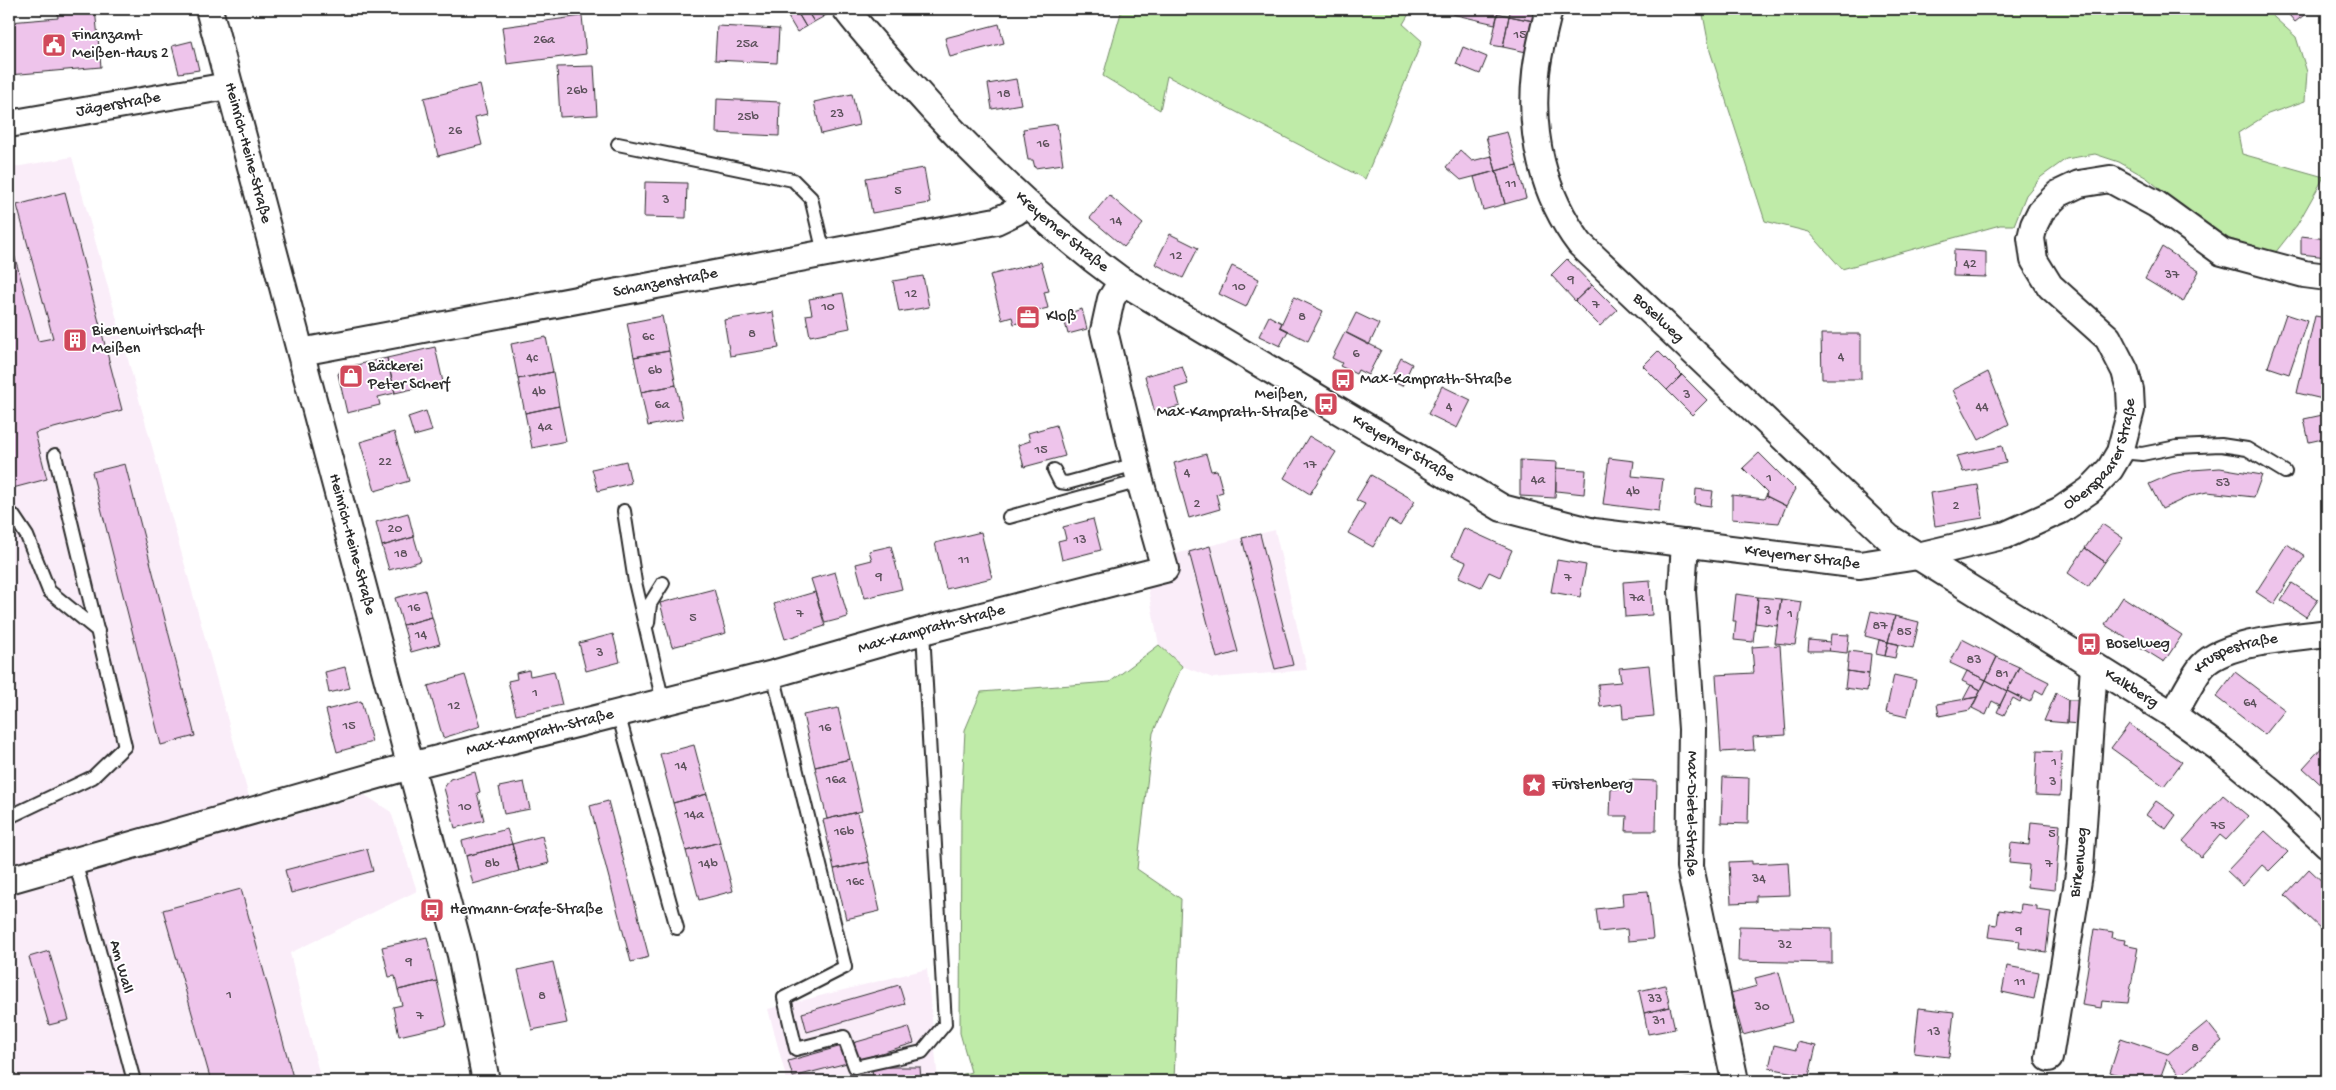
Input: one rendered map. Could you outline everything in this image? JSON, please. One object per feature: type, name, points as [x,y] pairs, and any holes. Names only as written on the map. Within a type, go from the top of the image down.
[{"type":"street","name":"Heinrich-Heine-Straße","points":[[208,9],[461,955],[486,1081]]},
{"type":"street","name":"Kreyerner Straße","points":[[846,9],[953,133],[1026,204],[1077,248],[1122,281],[1502,508],[1594,532],[1860,565],[1918,556]]},
{"type":"street","name":"Boselweg","points":[[1549,9],[1536,72],[1534,122],[1550,192],[1567,227],[1580,244],[1882,531],[1918,556]]},
{"type":"street","name":"Jägerstraße","points":[[9,124],[228,86]]},
{"type":"street","name":"Oberspaarer Straße","points":[[1918,556],[2006,535],[2061,510],[2090,490],[2110,469],[2120,452],[2132,410],[2130,390],[2125,371],[2108,338],[2050,286],[2034,260],[2031,238],[2034,225],[2041,211],[2058,194],[2079,184],[2110,179],[2156,204],[2222,252],[2304,274],[2327,277]]},
{"type":"street","name":"Schanzenstraße","points":[[301,352],[996,221],[1015,212],[1026,204]]},
{"type":"street","name":"Max-Kamprath-Straße","points":[[410,766],[773,674],[923,631],[1165,569],[1138,472],[1104,331],[1111,299],[1122,281]]},
{"type":"street","name":"Max-Dietel-Straße","points":[[1685,543],[1682,591],[1692,729],[1690,868],[1735,1081]]},
{"type":"street","name":"Kalkberg","points":[[1918,556],[2173,715],[2219,748],[2327,844]]},
{"type":"street","name":"Kruspestraße","points":[[2173,715],[2201,668],[2213,656],[2241,647],[2327,633]]},
{"type":"street","name":"Birkenweg","points":[[2050,1058],[2080,868],[2094,666]]},
{"type":"street","points":[[9,880],[410,766]]},
{"type":"lane","points":[[618,144],[793,180],[811,198],[824,253]]},
{"type":"lane","points":[[2120,452],[2142,454],[2177,447],[2221,445],[2247,450],[2284,472]]},
{"type":"lane","points":[[9,817],[93,777],[126,746],[55,455]]},
{"type":"lane","points":[[1054,470],[1060,482],[1067,483],[1138,472]]},
{"type":"lane","points":[[1009,517],[1138,472]]},
{"type":"lane","points":[[624,511],[635,582],[663,702]]},
{"type":"lane","points":[[9,515],[13,514],[26,536],[49,591],[98,631]]},
{"type":"lane","points":[[649,645],[648,611],[650,604],[663,583]]},
{"type":"lane","points":[[773,674],[845,967],[784,998],[796,1049],[844,1037],[855,1067],[922,1052],[945,1024],[923,631]]},
{"type":"lane","points":[[618,713],[677,928]]},
{"type":"lane","name":"Am Wall","points":[[75,861],[134,1081]]},
{"type":"shaded area","points":[[72,157],[257,826],[365,795],[391,812],[417,891],[290,953],[321,1081],[9,1081],[9,168]]},
{"type":"shaded area","points":[[1275,530],[1307,670],[1213,678],[1182,666],[1159,645],[1148,588],[1175,554]]},
{"type":"shaded area","points":[[927,969],[938,1081],[787,1081],[768,1009]]},
{"type":"green space","points":[[1122,9],[1412,9],[1403,24],[1422,41],[1365,179],[1167,76],[1160,110],[1103,76]]},
{"type":"green space","points":[[1702,9],[2265,9],[2296,37],[2307,72],[2305,101],[2268,114],[2238,133],[2242,154],[2324,177],[2297,225],[2275,253],[2230,239],[2203,225],[2147,178],[2119,162],[2095,154],[2066,159],[2041,177],[2026,195],[2014,225],[2000,225],[1842,269],[1809,232],[1765,221],[1710,51]]},
{"type":"green space","points":[[1159,645],[1182,666],[1153,733],[1137,869],[1181,899],[1174,1081],[940,1081],[971,1072],[960,1033],[961,809],[965,730],[981,692],[1110,682]]},
{"type":"building","name":"Finanzamt Meißen-Haus 2","points":[[57,9],[95,9],[101,67],[9,75],[9,22],[58,18]]},
{"type":"building","points":[[806,9],[814,22],[806,27],[796,10]]},
{"type":"building","points":[[806,9],[818,9],[823,17],[814,22]]},
{"type":"building","points":[[818,9],[829,9],[831,12],[823,17]]},
{"type":"building","points":[[1453,9],[1478,9],[1498,13],[1495,24],[1452,14]]},
{"type":"building","points":[[1511,9],[1541,9],[1538,22],[1509,16]]},
{"type":"building","points":[[2284,9],[2312,9],[2295,22]]},
{"type":"building","points":[[796,10],[806,27],[797,32],[787,15]]},
{"type":"building","points":[[1498,13],[1509,16],[1503,47],[1491,45]]},
{"type":"building","points":[[582,16],[586,54],[507,64],[502,27]]},
{"type":"building","points":[[1509,16],[1538,22],[1531,53],[1503,47]]},
{"type":"building","points":[[999,24],[1004,43],[950,57],[945,38]]},
{"type":"building","points":[[717,26],[779,29],[777,63],[715,60]]},
{"type":"building","points":[[192,41],[199,70],[179,73],[172,46]]},
{"type":"building","points":[[1463,47],[1487,57],[1480,74],[1456,64]]},
{"type":"building","points":[[594,66],[597,115],[560,117],[557,67]]},
{"type":"building","points":[[1016,79],[1021,104],[992,109],[988,84]]},
{"type":"building","points":[[480,85],[487,114],[475,117],[482,145],[438,156],[424,98]]},
{"type":"building","points":[[852,94],[859,125],[821,134],[814,102]]},
{"type":"building","points":[[717,99],[780,102],[779,136],[716,133]]},
{"type":"building","points":[[1057,124],[1063,164],[1035,168],[1033,160],[1028,160],[1023,129]]},
{"type":"building","points":[[1507,132],[1517,165],[1496,171],[1486,137]]},
{"type":"building","points":[[1460,150],[1472,161],[1492,156],[1496,171],[1461,180],[1446,167]]},
{"type":"building","points":[[1517,165],[1526,198],[1505,204],[1496,171]]},
{"type":"building","points":[[924,168],[930,203],[872,213],[866,178]]},
{"type":"building","points":[[1496,171],[1505,204],[1483,210],[1474,177]]},
{"type":"building","points":[[645,182],[687,183],[686,218],[644,217]]},
{"type":"building","name":"Bienenwirtschaft Meißen","points":[[65,192],[122,410],[35,433],[47,479],[9,489],[9,243],[12,247],[38,341],[53,338],[17,205]]},
{"type":"building","points":[[1109,195],[1143,224],[1124,247],[1090,218]]},
{"type":"building","points":[[1170,234],[1198,248],[1183,278],[1155,264]]},
{"type":"building","points":[[2301,236],[2327,239],[2327,257],[2301,254]]},
{"type":"building","points":[[2162,247],[2199,271],[2183,302],[2145,279]]},
{"type":"building","points":[[1954,250],[1986,252],[1986,277],[1953,276]]},
{"type":"building","points":[[1567,259],[1592,285],[1575,301],[1551,275]]},
{"type":"building","points":[[1041,262],[1049,291],[1044,292],[1048,308],[1027,313],[1029,320],[1014,324],[1012,317],[1002,320],[990,275]]},
{"type":"building","points":[[1232,266],[1259,279],[1246,307],[1219,294]]},
{"type":"building","points":[[923,276],[929,307],[899,312],[893,281]]},
{"type":"building","points":[[1592,285],[1617,310],[1600,326],[1575,301]]},
{"type":"building","points":[[843,293],[850,328],[810,336],[806,315],[812,314],[809,299]]},
{"type":"building","points":[[1294,297],[1323,311],[1308,341],[1280,327]]},
{"type":"building","points":[[1082,309],[1087,329],[1068,334],[1063,315]]},
{"type":"building","points":[[773,312],[779,348],[730,356],[724,320]]},
{"type":"building","points":[[1356,313],[1379,324],[1369,345],[1346,333]]},
{"type":"building","points":[[2286,314],[2307,321],[2289,374],[2268,367]]},
{"type":"building","points":[[662,316],[669,351],[634,357],[627,323]]},
{"type":"building","points":[[1269,316],[1282,323],[1280,327],[1288,331],[1280,346],[1259,336]]},
{"type":"building","points":[[2315,316],[2327,318],[2327,400],[2297,393]]},
{"type":"building","points":[[1345,332],[1381,350],[1368,375],[1358,370],[1356,374],[1340,366],[1342,363],[1332,358]]},
{"type":"building","points":[[1821,334],[1861,334],[1861,379],[1822,379]]},
{"type":"building","points":[[546,337],[553,372],[518,379],[511,344]]},
{"type":"building","points":[[435,347],[443,382],[395,393],[387,358]]},
{"type":"building","points":[[669,351],[676,385],[641,392],[634,357]]},
{"type":"building","points":[[1658,351],[1682,375],[1667,390],[1643,366]]},
{"type":"building","points":[[387,358],[395,393],[378,397],[380,405],[347,413],[338,374],[343,368]]},
{"type":"building","points":[[1401,358],[1412,364],[1402,386],[1390,380]]},
{"type":"building","points":[[1182,366],[1188,384],[1175,388],[1180,406],[1155,413],[1145,376]]},
{"type":"building","points":[[553,372],[559,406],[525,413],[518,379]]},
{"type":"building","points":[[1988,372],[2009,424],[1979,440],[1953,390]]},
{"type":"building","points":[[1682,375],[1707,400],[1692,415],[1667,390]]},
{"type":"building","points":[[676,385],[683,419],[648,426],[641,392]]},
{"type":"building","points":[[1442,386],[1471,400],[1457,428],[1428,414]]},
{"type":"building","points":[[559,406],[566,441],[532,448],[525,413]]},
{"type":"building","points":[[426,411],[432,431],[414,436],[408,417]]},
{"type":"building","points":[[2327,414],[2327,438],[2309,442],[2304,419]]},
{"type":"building","points":[[1056,425],[1065,456],[1024,467],[1018,445],[1030,441],[1028,433]]},
{"type":"building","points":[[394,432],[409,481],[375,491],[360,442]]},
{"type":"building","points":[[1309,436],[1336,452],[1310,494],[1284,478]]},
{"type":"building","points":[[2002,446],[2006,463],[1963,472],[1957,456]]},
{"type":"building","points":[[1759,453],[1795,489],[1786,506],[1766,496],[1767,492],[1743,468]]},
{"type":"building","points":[[1206,454],[1211,471],[1217,470],[1223,492],[1216,494],[1220,509],[1189,518],[1174,463]]},
{"type":"building","points":[[1609,458],[1634,461],[1632,476],[1663,479],[1659,511],[1603,504]]},
{"type":"building","points":[[1520,460],[1557,462],[1555,498],[1520,496]]},
{"type":"building","points":[[626,461],[631,483],[598,491],[592,469]]},
{"type":"building","points":[[125,464],[195,736],[161,745],[92,472]]},
{"type":"building","points":[[1556,468],[1586,470],[1584,494],[1556,491]]},
{"type":"building","points":[[2220,468],[2262,475],[2254,497],[2207,492],[2190,496],[2162,509],[2149,484],[2172,474]]},
{"type":"building","points":[[1371,475],[1415,501],[1400,526],[1389,519],[1373,547],[1348,533],[1365,504],[1356,500]]},
{"type":"building","points":[[1978,485],[1983,518],[1935,526],[1930,493]]},
{"type":"building","points":[[1696,489],[1713,491],[1711,506],[1695,504]]},
{"type":"building","points":[[1732,495],[1764,499],[1766,496],[1786,506],[1779,523],[1732,519]]},
{"type":"building","points":[[408,513],[414,537],[382,546],[376,522]]},
{"type":"building","points":[[1093,519],[1101,550],[1062,560],[1058,541],[1066,539],[1063,527]]},
{"type":"building","points":[[2102,524],[2123,538],[2105,562],[2085,548]]},
{"type":"building","points":[[1464,528],[1512,550],[1500,577],[1489,572],[1481,587],[1459,577],[1466,562],[1452,556]]},
{"type":"building","points":[[981,532],[992,578],[946,589],[935,543]]},
{"type":"building","points":[[1260,534],[1293,665],[1275,669],[1242,538]]},
{"type":"building","points":[[414,537],[421,561],[389,570],[382,546]]},
{"type":"building","points":[[2287,544],[2305,556],[2274,604],[2256,592]]},
{"type":"building","points":[[891,546],[902,589],[865,598],[856,564],[872,560],[869,551]]},
{"type":"building","points":[[1210,546],[1238,652],[1217,658],[1189,552]]},
{"type":"building","points":[[2085,548],[2105,562],[2088,587],[2068,573]]},
{"type":"building","points":[[1557,560],[1586,565],[1580,597],[1551,592]]},
{"type":"building","points":[[835,572],[848,617],[825,623],[811,579]]},
{"type":"building","points":[[1650,580],[1652,615],[1625,617],[1623,582]]},
{"type":"building","points":[[2292,583],[2318,600],[2306,617],[2281,600]]},
{"type":"building","points":[[714,589],[726,633],[672,647],[660,603]]},
{"type":"building","points":[[425,590],[432,617],[403,625],[395,598]]},
{"type":"building","points":[[815,592],[825,626],[785,639],[774,604]]},
{"type":"building","points":[[1736,594],[1758,597],[1753,642],[1734,640],[1736,621],[1733,621]]},
{"type":"building","points":[[1758,597],[1781,599],[1777,626],[1755,623]]},
{"type":"building","points":[[2123,597],[2182,635],[2164,662],[2105,625]]},
{"type":"building","points":[[1781,599],[1802,602],[1795,645],[1775,643]]},
{"type":"building","points":[[1871,611],[1895,616],[1888,642],[1865,636]]},
{"type":"building","points":[[1895,616],[1919,622],[1913,648],[1888,642]]},
{"type":"building","points":[[432,617],[440,644],[411,652],[403,625]]},
{"type":"building","points":[[613,634],[620,662],[586,671],[579,643]]},
{"type":"building","points":[[1831,634],[1849,635],[1847,653],[1829,651]]},
{"type":"building","points":[[1962,639],[1997,657],[1986,680],[1950,663]]},
{"type":"building","points":[[1809,640],[1830,642],[1829,651],[1808,651]]},
{"type":"building","points":[[1879,640],[1888,642],[1885,656],[1876,654]]},
{"type":"building","points":[[1888,642],[1898,644],[1895,658],[1885,656]]},
{"type":"building","points":[[1780,645],[1786,735],[1753,737],[1754,750],[1721,752],[1716,675],[1754,673],[1752,647]]},
{"type":"building","points":[[1849,651],[1871,654],[1869,674],[1847,671]]},
{"type":"building","points":[[1997,657],[2019,667],[2007,691],[1986,680]]},
{"type":"building","points":[[1649,665],[1654,716],[1623,719],[1622,704],[1600,707],[1598,684],[1621,682],[1619,668]]},
{"type":"building","points":[[345,667],[350,688],[329,693],[325,672]]},
{"type":"building","points":[[2019,667],[2049,682],[2043,694],[2036,690],[2030,702],[2007,691]]},
{"type":"building","points":[[529,670],[530,676],[554,671],[562,705],[516,715],[508,681],[517,679],[516,673]]},
{"type":"building","points":[[1847,671],[1869,674],[1867,691],[1845,688]]},
{"type":"building","points":[[1967,671],[1986,680],[1981,690],[1962,681]]},
{"type":"building","points":[[2235,672],[2285,710],[2265,735],[2216,697]]},
{"type":"building","points":[[465,675],[481,726],[443,738],[428,686]]},
{"type":"building","points":[[1894,675],[1916,680],[1907,717],[1886,712]]},
{"type":"building","points":[[1986,680],[2007,691],[2000,705],[1992,701],[1986,715],[1972,708]]},
{"type":"building","points":[[1971,685],[1981,690],[1977,697],[1963,700]]},
{"type":"building","points":[[2007,691],[2022,699],[2020,702],[2013,698],[2004,715],[1997,712]]},
{"type":"building","points":[[2056,693],[2068,700],[2067,723],[2044,721]]},
{"type":"building","points":[[1977,697],[1970,710],[1939,716],[1937,704]]},
{"type":"building","points":[[2068,700],[2080,700],[2079,724],[2067,723]]},
{"type":"building","points":[[361,701],[372,742],[337,752],[326,710]]},
{"type":"building","points":[[838,708],[850,759],[815,767],[803,715]]},
{"type":"building","points":[[2129,724],[2182,762],[2164,786],[2111,748]]},
{"type":"building","points":[[694,745],[707,794],[673,803],[660,754]]},
{"type":"building","points":[[2324,745],[2327,748],[2327,790],[2303,768]]},
{"type":"building","points":[[2037,751],[2062,752],[2060,796],[2035,795]]},
{"type":"building","points":[[850,759],[862,811],[827,819],[815,767]]},
{"type":"building","points":[[475,772],[480,792],[477,793],[484,820],[455,828],[444,788],[450,779]]},
{"type":"building","points":[[1723,777],[1749,778],[1748,824],[1721,823]]},
{"type":"building","points":[[1629,780],[1657,781],[1656,831],[1626,831],[1627,816],[1610,816],[1611,789],[1629,789]]},
{"type":"building","points":[[524,782],[530,809],[504,814],[499,787]]},
{"type":"building","points":[[707,794],[720,842],[686,851],[673,803]]},
{"type":"building","points":[[2223,795],[2248,816],[2226,840],[2220,835],[2201,857],[2183,841]]},
{"type":"building","points":[[608,801],[649,957],[631,962],[590,806]]},
{"type":"building","points":[[2156,801],[2176,815],[2166,829],[2146,815]]},
{"type":"building","points":[[857,812],[869,862],[834,869],[823,820]]},
{"type":"building","points":[[2031,822],[2060,825],[2055,890],[2027,887],[2029,865],[2009,863],[2011,843],[2029,845]]},
{"type":"building","points":[[507,829],[512,844],[466,856],[462,841]]},
{"type":"building","points":[[2265,831],[2288,852],[2269,871],[2262,865],[2243,886],[2227,871]]},
{"type":"building","points":[[542,836],[549,863],[519,871],[512,844]]},
{"type":"building","points":[[720,842],[733,891],[699,900],[686,851]]},
{"type":"building","points":[[512,844],[519,871],[473,884],[466,856]]},
{"type":"building","points":[[367,849],[373,871],[291,893],[285,870]]},
{"type":"building","points":[[1752,861],[1752,864],[1788,862],[1790,895],[1756,896],[1756,902],[1731,903],[1729,862]]},
{"type":"building","points":[[869,862],[880,911],[846,919],[834,869]]},
{"type":"building","points":[[2309,869],[2327,886],[2327,929],[2324,932],[2285,895]]},
{"type":"building","points":[[241,889],[294,1081],[211,1081],[163,910]]},
{"type":"building","points":[[1648,891],[1653,939],[1628,941],[1627,929],[1599,932],[1596,909],[1623,906],[1622,893]]},
{"type":"building","points":[[2021,904],[2037,906],[2037,910],[2051,912],[2046,952],[2019,948],[2020,941],[1988,937],[1990,924],[1997,925],[1999,910],[2020,913]]},
{"type":"building","points":[[1739,926],[1832,928],[1832,963],[1738,961]]},
{"type":"building","points":[[2094,929],[2113,932],[2112,938],[2125,940],[2124,944],[2138,947],[2128,1003],[2102,1001],[2101,1008],[2082,1005]]},
{"type":"building","points":[[427,937],[437,981],[398,990],[395,976],[389,977],[382,947]]},
{"type":"building","points":[[49,951],[69,1020],[49,1025],[29,957]]},
{"type":"building","points":[[553,962],[567,1023],[532,1030],[518,970]]},
{"type":"building","points":[[2007,966],[2039,972],[2034,999],[2002,992]]},
{"type":"building","points":[[1779,972],[1792,1022],[1743,1035],[1731,993],[1757,986],[1755,978]]},
{"type":"building","points":[[437,981],[447,1025],[399,1036],[393,1007],[402,1005],[398,990]]},
{"type":"building","points":[[899,985],[905,1004],[807,1032],[802,1013]]},
{"type":"building","points":[[1665,985],[1670,1007],[1644,1013],[1639,991]]},
{"type":"building","points":[[1670,1007],[1675,1029],[1648,1034],[1644,1013]]},
{"type":"building","points":[[1919,1008],[1954,1012],[1949,1057],[1914,1053]]},
{"type":"building","points":[[2207,1022],[2222,1041],[2180,1076],[2167,1059],[2159,1081],[2136,1081],[2110,1072],[2121,1038],[2168,1054]]},
{"type":"building","points":[[909,1027],[914,1043],[858,1060],[853,1043]]},
{"type":"building","points":[[1797,1042],[1816,1046],[1809,1076],[1769,1068],[1774,1045],[1796,1050]]},
{"type":"building","points":[[842,1046],[847,1063],[793,1077],[788,1061]]},
{"type":"building","points":[[872,1067],[920,1067],[921,1081],[873,1081]]},
{"type":"building","points":[[459,1075],[466,1081],[439,1081]]},
{"type":"building","points":[[1694,1078],[1695,1081],[1671,1081]]},
{"type":"place","name":"Finanzamt Meißen-Haus 2","points":[[54,45]]},
{"type":"place","name":"Kloß","points":[[1028,317]]},
{"type":"place","name":"Bienenwirtschaft Meißen","points":[[75,340]]},
{"type":"place","name":"Bäckerei Peter Scherf","points":[[351,376]]},
{"type":"place","name":"Max-Kamprath-Straße","points":[[1343,380]]},
{"type":"place","name":"Meißen, Max-Kamprath-Straße","points":[[1326,404]]},
{"type":"place","name":"Boselweg","points":[[2089,644]]},
{"type":"place","name":"Fürstenberg","points":[[1534,785]]},
{"type":"place","name":"Hermann-Grafe-Straße","points":[[432,910]]}]
